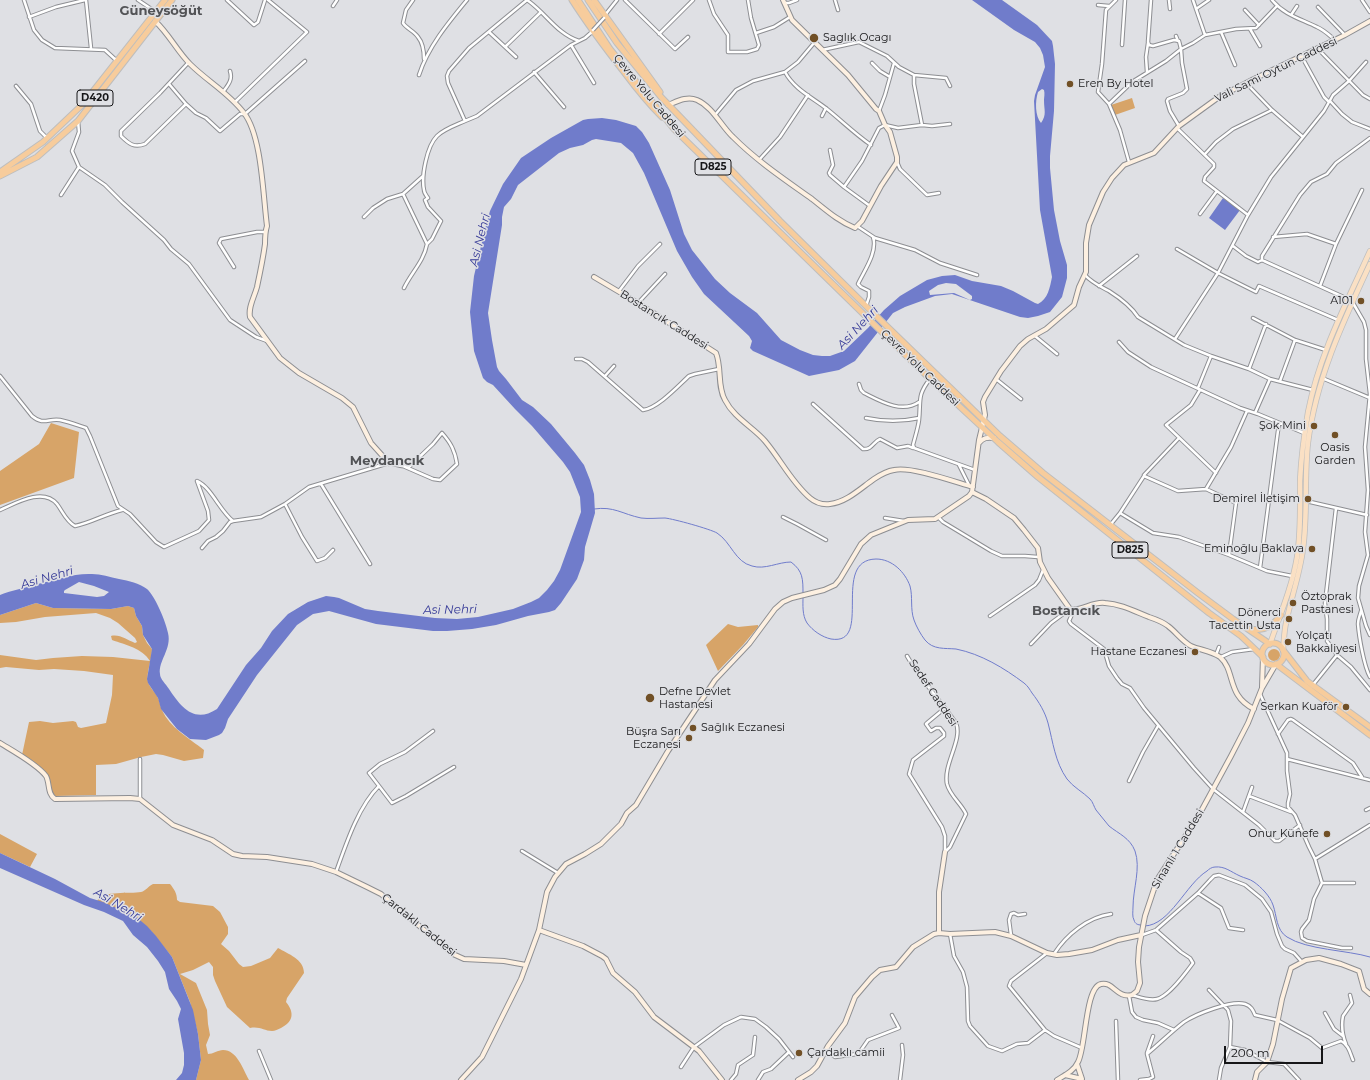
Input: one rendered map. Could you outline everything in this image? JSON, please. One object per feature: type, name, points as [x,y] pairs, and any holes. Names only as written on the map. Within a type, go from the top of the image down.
[{"type":"highway","name":"D420","points":[[0,172],[47,138],[83,104],[165,0]]},
{"type":"highway","name":"D420","points":[[0,176],[37,157],[78,120],[172,0]]},
{"type":"highway","points":[[572,0],[593,31],[652,108],[674,129]]},
{"type":"highway","name":"Çevre Yolu Caddesi","points":[[578,0],[610,49],[674,129],[930,379],[994,439],[1038,477],[1209,613],[1236,632],[1263,657]]},
{"type":"highway","name":"Çevre Yolu Caddesi","points":[[588,0],[617,43],[668,105],[780,221],[984,420],[1043,473],[1111,524],[1198,593],[1270,644]]},
{"type":"highway","points":[[594,0],[604,17],[635,55],[668,105]]},
{"type":"highway","points":[[1247,628],[1257,630],[1264,629],[1274,623],[1281,615]]},
{"type":"highway","points":[[1283,650],[1282,660],[1276,664],[1269,664],[1263,657],[1264,647],[1270,644],[1279,645],[1283,650],[1300,674],[1312,686],[1370,727]]},
{"type":"highway","points":[[1276,664],[1370,735]]},
{"type":"main road","points":[[1270,644],[1293,576],[1302,540],[1308,443],[1316,401],[1322,378],[1336,338],[1370,251]]},
{"type":"main road","points":[[1283,650],[1286,624],[1302,559],[1301,469],[1304,433],[1313,390],[1326,350],[1339,320],[1370,266]]},
{"type":"street","points":[[24,0],[34,30],[42,40],[55,48],[91,48],[105,50],[117,62]]},
{"type":"street","points":[[29,17],[56,7],[85,0],[91,48]]},
{"type":"street","points":[[138,0],[156,12]]},
{"type":"street","points":[[227,0],[254,24],[258,22],[266,0],[307,32],[235,102]]},
{"type":"street","points":[[333,6],[337,0]]},
{"type":"street","points":[[414,0],[406,10],[403,23],[418,37],[423,48],[424,59]]},
{"type":"street","points":[[419,75],[424,59],[466,0]]},
{"type":"street","points":[[465,121],[448,83],[448,71],[469,48],[527,0],[542,12],[558,30],[579,41]]},
{"type":"street","points":[[404,288],[419,265],[426,251],[427,244],[441,221],[428,207],[426,200],[428,198],[424,191],[423,176],[432,143],[436,137],[441,133],[477,116],[511,92],[534,72],[571,45],[585,38],[593,31],[617,0]]},
{"type":"street","points":[[625,0],[675,49],[688,37]]},
{"type":"street","points":[[659,34],[693,0]]},
{"type":"street","points":[[709,0],[714,14],[728,35],[728,52],[747,52],[757,49],[759,45],[748,0]]},
{"type":"street","points":[[783,2],[789,3],[797,0]]},
{"type":"street","points":[[835,0],[838,10]]},
{"type":"street","points":[[1116,0],[1106,10],[1102,64],[1098,92],[1109,104],[1120,130],[1129,162]]},
{"type":"street","points":[[1122,45],[1125,0]]},
{"type":"street","points":[[1147,72],[1146,57],[1151,0]]},
{"type":"street","points":[[1169,0],[1170,9]]},
{"type":"street","points":[[1193,0],[1205,35]]},
{"type":"street","points":[[1196,9],[1209,0]]},
{"type":"street","points":[[1272,0],[1277,6],[1291,15],[1318,27],[1336,40]]},
{"type":"street","points":[[1362,0],[1370,12]]},
{"type":"street","points":[[668,105],[688,98],[698,100],[704,104],[731,136],[758,160],[813,200],[834,218],[854,228],[857,226],[862,221],[896,162],[897,157],[890,132],[879,111],[848,75],[792,20],[783,2]]},
{"type":"street","points":[[1098,5],[1109,6]]},
{"type":"street","points":[[1109,104],[1132,82],[1166,61],[1181,49],[1205,35],[1236,29],[1256,28],[1277,6]]},
{"type":"street","points":[[1291,15],[1297,6]]},
{"type":"street","points":[[1318,7],[1345,35]]},
{"type":"street","points":[[1245,10],[1259,25]]},
{"type":"street","points":[[505,47],[542,12]]},
{"type":"street","points":[[756,33],[774,27],[790,17]]},
{"type":"street","points":[[155,21],[164,29],[188,63],[235,102],[245,114],[254,133],[259,151],[267,226],[260,275],[256,293],[249,310],[250,317],[280,358],[299,373],[342,398],[353,407],[371,443],[388,463],[409,467],[433,444],[442,433],[456,452],[457,464],[440,480],[433,479],[403,466]]},
{"type":"street","name":"Vali Sami Oytun Caddesi","points":[[984,420],[985,414],[983,402],[996,379],[1016,351],[1024,342],[1046,329],[1074,305],[1078,287],[1085,275],[1087,238],[1091,221],[1105,187],[1117,172],[1129,162],[1154,153],[1178,127],[1207,104],[1246,83],[1336,40],[1370,21]]},
{"type":"street","points":[[1250,29],[1260,46]]},
{"type":"street","points":[[489,32],[516,58]]},
{"type":"street","points":[[1221,32],[1235,65]]},
{"type":"street","points":[[1176,36],[1181,49],[1187,89],[1168,99],[1167,102],[1170,111],[1178,127],[1214,164],[1214,167],[1204,177],[1204,181],[1248,215]]},
{"type":"street","points":[[1148,42],[1149,45],[1153,46],[1164,41],[1178,41]]},
{"type":"street","points":[[822,50],[859,42],[887,56],[898,67],[914,75],[946,78],[950,86]]},
{"type":"street","points":[[715,116],[736,90],[753,81],[785,72],[798,62],[814,43]]},
{"type":"street","points":[[571,45],[594,83]]},
{"type":"street","points":[[1318,49],[1363,95],[1370,99]]},
{"type":"street","points":[[1302,57],[1324,98],[1352,122],[1370,129]]},
{"type":"street","points":[[169,84],[186,104],[196,113],[206,118],[220,131],[240,114],[245,114],[305,61]]},
{"type":"street","points":[[1175,339],[1218,273],[1248,215],[1271,177],[1324,111],[1333,95],[1350,81],[1366,62]]},
{"type":"street","points":[[186,104],[145,144],[138,146],[133,145],[121,136],[121,131],[169,84],[188,63]]},
{"type":"street","points":[[872,63],[880,71],[890,77]]},
{"type":"street","points":[[879,111],[886,95],[894,63]]},
{"type":"street","points":[[223,92],[231,82],[232,76],[230,71]]},
{"type":"street","points":[[534,72],[564,107]]},
{"type":"street","points":[[785,72],[788,77],[808,95],[871,145]]},
{"type":"street","points":[[914,75],[914,84],[922,125]]},
{"type":"street","points":[[1246,83],[1272,110],[1303,137]]},
{"type":"street","points":[[16,86],[30,104],[36,115],[40,131],[47,138]]},
{"type":"street","points":[[758,160],[780,137],[808,95]]},
{"type":"street","points":[[822,116],[826,108]]},
{"type":"street","points":[[1205,154],[1216,142],[1233,129],[1272,110]]},
{"type":"street","points":[[78,120],[79,132],[72,151],[79,167],[106,185],[122,202],[189,264],[230,320],[256,337],[268,342]]},
{"type":"street","points":[[844,187],[862,161],[879,128],[885,125],[898,128],[950,124]]},
{"type":"street","points":[[1262,260],[1262,256],[1273,237],[1300,195],[1311,182],[1327,174],[1336,163],[1370,138]]},
{"type":"street","points":[[830,150],[833,165],[829,173],[830,175],[870,206]]},
{"type":"street","points":[[896,162],[927,196],[939,193]]},
{"type":"street","points":[[61,195],[79,167]]},
{"type":"street","points":[[364,216],[373,208],[387,200],[403,194],[423,176]]},
{"type":"street","points":[[1320,286],[1336,244],[1362,190]]},
{"type":"street","points":[[1200,214],[1217,191]]},
{"type":"street","points":[[403,194],[427,244]]},
{"type":"street","points":[[857,226],[873,237],[915,250],[940,263],[977,275]]},
{"type":"street","points":[[234,267],[219,243],[221,239],[257,232],[265,232]]},
{"type":"street","points":[[1273,237],[1307,234],[1336,244]]},
{"type":"street","points":[[866,306],[869,291],[858,284],[874,249],[873,237]]},
{"type":"street","points":[[619,291],[638,266],[660,244]]},
{"type":"street","points":[[1233,246],[1246,256],[1258,262],[1262,260],[1350,301],[1364,322],[1368,342],[1366,359],[1370,391],[1370,411],[1365,447],[1368,490],[1365,532],[1368,555],[1358,586],[1358,598],[1370,635]]},
{"type":"street","points":[[1178,249],[1218,273],[1256,292],[1260,286],[1339,320]]},
{"type":"street","points":[[1099,286],[1137,256]]},
{"type":"street","points":[[638,303],[665,274]]},
{"type":"street","points":[[1085,275],[1090,281],[1118,297],[1138,317],[1184,345],[1210,356],[1249,369],[1270,379],[1313,390]]},
{"type":"street","name":"Bostancık Caddesi","points":[[594,277],[619,291],[713,351],[718,358],[722,393],[730,409],[764,440],[806,495],[817,503],[824,505],[838,502],[853,494],[882,474],[894,469],[917,471],[971,486]]},
{"type":"street","points":[[1253,318],[1295,340],[1326,350]]},
{"type":"street","points":[[1249,369],[1266,324]]},
{"type":"street","points":[[1035,335],[1058,354]]},
{"type":"street","points":[[1280,381],[1295,340]]},
{"type":"street","points":[[1120,342],[1128,352],[1140,360],[1246,411],[1255,413],[1304,433]]},
{"type":"street","points":[[1210,356],[1199,389],[1191,406],[1166,425],[1216,473]]},
{"type":"street","points":[[576,359],[584,360],[644,410],[657,403],[689,376],[719,369]]},
{"type":"street","points":[[605,376],[614,366]]},
{"type":"street","points":[[0,376],[32,416],[39,422],[58,420],[86,428],[118,506],[130,514],[156,542],[164,547],[198,531],[208,520],[208,511],[198,481],[203,483],[221,508],[233,521]]},
{"type":"street","points":[[1322,378],[1370,398]]},
{"type":"street","points":[[914,448],[913,445],[919,418],[919,402],[922,391],[930,379]]},
{"type":"street","points":[[996,379],[1021,399]]},
{"type":"street","points":[[1255,413],[1270,379]]},
{"type":"street","points":[[859,384],[864,393],[890,405],[913,406],[919,402]]},
{"type":"street","points":[[813,404],[863,449],[871,448],[879,439],[882,439],[897,448],[908,446],[975,470]]},
{"type":"street","points":[[1206,489],[1231,447],[1246,411]]},
{"type":"street","points":[[866,418],[883,422],[893,422],[919,418]]},
{"type":"street","points":[[971,486],[975,470],[981,426],[984,420]]},
{"type":"street","points":[[1260,568],[1278,423]]},
{"type":"street","points":[[979,444],[987,437],[994,439]]},
{"type":"street","points":[[1111,524],[1144,476],[1179,438]]},
{"type":"street","points":[[1366,440],[1370,441]]},
{"type":"street","points":[[202,548],[208,541],[216,537],[230,522],[261,517],[285,504],[309,487],[388,463]]},
{"type":"street","points":[[460,1080],[477,1063],[486,1050],[526,965],[539,930],[547,892],[558,873],[566,864],[601,844],[621,824],[627,813],[636,805],[715,680],[749,644],[775,609],[788,600],[832,587],[840,579],[858,548],[864,541],[874,534],[906,521],[932,519],[938,517],[969,496],[972,492],[971,486],[959,464]]},
{"type":"street","points":[[1366,465],[1370,466]]},
{"type":"street","points":[[1144,476],[1178,491],[1206,489],[1236,503],[1229,555]]},
{"type":"street","points":[[321,484],[370,564]]},
{"type":"street","points":[[972,492],[990,502],[1016,521],[1036,546],[1038,557],[1044,570],[1052,584],[1072,610]]},
{"type":"street","points":[[0,510],[37,496],[47,496],[56,503],[67,520],[75,526],[122,510]]},
{"type":"street","points":[[1305,501],[1367,515]]},
{"type":"street","points":[[285,504],[302,537],[317,561],[325,558],[333,550]]},
{"type":"street","points":[[1336,508],[1325,603],[1327,642],[1337,655],[1351,667],[1370,690]]},
{"type":"street","points":[[1120,513],[1153,533],[1179,538],[1229,555],[1268,571],[1293,576]]},
{"type":"street","points":[[783,517],[826,540]]},
{"type":"street","points":[[938,517],[943,522],[1002,556],[1038,557]]},
{"type":"street","points":[[885,518],[906,521]]},
{"type":"street","points":[[990,616],[1035,585],[1044,570]]},
{"type":"street","points":[[1031,644],[1051,623],[1072,610],[1100,602],[1130,608],[1166,624],[1191,646],[1218,656],[1225,664],[1235,690],[1240,698],[1254,709]]},
{"type":"street","points":[[1072,610],[1069,621],[1071,624],[1104,649],[1109,666],[1117,678],[1122,684],[1130,688],[1158,726],[1213,789],[1243,812],[1277,842],[1300,825]]},
{"type":"street","points":[[1361,610],[1359,628],[1365,664],[1370,677]]},
{"type":"street","points":[[1218,656],[1219,647]]},
{"type":"street","points":[[1218,656],[1232,652],[1254,649]]},
{"type":"street","points":[[1312,686],[1337,655]]},
{"type":"street","name":"Sedef Caddesi","points":[[908,656],[919,675],[945,708],[957,727],[947,772],[948,784],[951,792],[966,814],[950,847],[945,852],[939,892],[939,933]]},
{"type":"street","points":[[1262,688],[1263,657]]},
{"type":"street","name":"Sinanlı 1 Caddesi","points":[[1130,996],[1137,991],[1140,984],[1138,962],[1145,916],[1151,895],[1160,875],[1192,826],[1235,749],[1262,688],[1276,664]]},
{"type":"street","points":[[1260,694],[1286,748],[1290,794],[1288,807],[1300,825],[1322,883],[1314,899],[1309,920],[1302,929],[1302,938],[1307,941],[1351,948]]},
{"type":"street","points":[[945,708],[926,724],[930,731],[940,728],[944,733],[944,736],[913,760],[909,774],[942,827],[945,836],[945,852]]},
{"type":"street","points":[[1278,734],[1288,720],[1293,720],[1353,763],[1362,777]]},
{"type":"street","points":[[1130,781],[1143,752],[1158,726]]},
{"type":"street","points":[[432,731],[405,752],[369,772],[392,803],[454,767]]},
{"type":"street","points":[[0,743],[21,756],[44,775],[48,781],[50,794],[54,799],[140,799],[140,759]]},
{"type":"street","points":[[1287,759],[1370,780]]},
{"type":"street","points":[[336,872],[350,836],[362,811],[372,794],[379,786]]},
{"type":"street","points":[[1243,812],[1252,787]]},
{"type":"street","points":[[1249,796],[1292,812]]},
{"type":"street","name":"Çardaklı Caddesi","points":[[140,799],[174,825],[187,832],[212,840],[233,854],[302,862],[336,872],[382,894],[453,954],[464,959],[504,961],[526,965]]},
{"type":"street","points":[[1366,810],[1370,808]]},
{"type":"street","points":[[1314,859],[1370,826]]},
{"type":"street","points":[[522,851],[558,873]]},
{"type":"street","points":[[798,1080],[815,1069],[825,1050],[845,1023],[855,998],[872,977],[880,970],[896,967],[913,948],[928,937],[939,933],[995,932],[1011,936],[1047,953],[1069,954],[1086,951],[1118,940],[1156,930],[1217,875],[1245,885],[1253,890],[1267,905],[1271,912],[1282,946],[1294,953],[1302,962]]},
{"type":"street","points":[[1322,883],[1354,883]]},
{"type":"street","points":[[1198,892],[1221,908],[1229,928],[1243,930]]},
{"type":"street","points":[[1011,936],[1009,920],[1011,914],[1025,914]]},
{"type":"street","points":[[1053,954],[1065,939],[1085,924],[1099,916],[1111,914]]},
{"type":"street","points":[[539,930],[583,946],[602,956],[613,973],[635,992],[654,1017],[703,1054],[722,1080]]},
{"type":"street","points":[[1057,1080],[1066,1075],[1077,1064],[1081,1056],[1091,997],[1097,986],[1108,984],[1119,994],[1156,1000],[1182,977],[1193,963],[1190,958],[1156,930]]},
{"type":"street","points":[[950,934],[954,956],[963,972],[967,987],[968,1021],[970,1026],[988,1046],[1002,1051],[1017,1044],[1028,1043],[1044,1030]]},
{"type":"street","points":[[1047,953],[1011,981],[1008,986],[1044,1030],[1082,1048]]},
{"type":"street","points":[[1255,1080],[1257,1072],[1267,1062],[1273,1044],[1277,1020],[1290,970],[1294,966],[1302,962],[1319,958],[1356,969],[1360,973],[1364,989],[1370,994]]},
{"type":"street","points":[[1209,990],[1228,1010],[1231,1021],[1230,1047],[1220,1068],[1219,1080]]},
{"type":"street","points":[[1350,995],[1352,1003],[1343,1016],[1342,1031],[1353,1060]]},
{"type":"street","points":[[1130,996],[1132,1012],[1136,1017],[1158,1023],[1174,1030]]},
{"type":"street","points":[[1146,1054],[1174,1030],[1192,1018],[1225,1006],[1243,1004],[1251,1007],[1255,1015],[1277,1020],[1310,1038],[1322,1048],[1341,1042],[1346,1044]]},
{"type":"street","points":[[1325,1013],[1334,1030],[1343,1036]]},
{"type":"street","points":[[825,1050],[835,1057],[857,1054],[868,1040],[899,1028],[892,1015]]},
{"type":"street","points":[[681,1067],[694,1046],[724,1025],[741,1017],[755,1019],[766,1027],[779,1039],[793,1057]]},
{"type":"street","points":[[1116,1020],[1118,1080]]},
{"type":"street","points":[[1140,1080],[1153,1077],[1146,1054],[1152,1036]]},
{"type":"street","points":[[731,1080],[736,1074],[738,1065],[753,1055],[755,1037]]},
{"type":"street","points":[[900,1080],[903,1055],[902,1045]]},
{"type":"street","points":[[1230,1047],[1245,1050],[1267,1062],[1284,1064],[1299,1080]]},
{"type":"street","points":[[259,1051],[270,1080]]},
{"type":"street","points":[[758,1080],[763,1072],[771,1069],[789,1052]]},
{"type":"street","points":[[1077,1064],[1082,1079]]},
{"type":"street","points":[[1066,1075],[1082,1079]]},
{"type":"shaded area","points":[[1132,98],[1135,108],[1115,115],[1111,105]]},
{"type":"shaded area","points":[[51,423],[79,432],[74,478],[0,505],[0,471],[39,444]]},
{"type":"shaded area","points":[[36,603],[53,608],[111,609],[128,606],[134,608],[136,616],[142,626],[143,635],[152,649],[148,682],[157,696],[165,716],[180,732],[204,750],[203,758],[184,761],[156,754],[116,764],[96,765],[96,795],[55,796],[49,780],[22,755],[29,722],[40,721],[53,723],[73,721],[76,722],[78,727],[81,728],[106,723],[112,695],[113,675],[54,669],[39,670],[6,667],[0,668],[0,655],[36,660],[82,656],[113,657],[150,661],[138,650],[112,640],[111,636],[117,636],[135,643],[137,642],[135,638],[118,623],[110,618],[96,613],[45,617],[0,623],[0,615]]},
{"type":"shaded area","points":[[728,624],[738,627],[758,625],[758,627],[718,671],[706,645]]},
{"type":"shaded area","points":[[1272,649],[1276,649],[1280,655],[1276,661],[1272,661],[1268,657],[1268,653]]},
{"type":"shaded area","points":[[0,834],[37,854],[30,867],[0,853]]},
{"type":"shaded area","points":[[153,884],[170,884],[175,891],[177,900],[180,902],[213,906],[220,912],[228,927],[228,934],[221,944],[243,967],[251,966],[270,958],[278,948],[295,958],[303,968],[304,973],[287,998],[286,1002],[292,1013],[290,1020],[285,1026],[273,1031],[250,1028],[227,1007],[215,981],[213,967],[209,962],[193,970],[180,974],[196,983],[207,1010],[210,1035],[206,1045],[208,1054],[223,1050],[232,1053],[239,1061],[249,1080],[196,1080],[201,1060],[198,1034],[190,1002],[172,957],[151,931],[135,916],[97,901],[105,895],[141,892]]},
{"type":"water","points":[[972,0],[1002,0],[1037,25],[1052,41],[1055,64],[1054,111],[1050,168],[1054,210],[1060,241],[1067,265],[1067,278],[1062,297],[1050,312],[1038,316],[1028,318],[1020,317],[952,294],[935,296],[893,313],[855,361],[839,370],[809,376],[753,351],[750,348],[752,341],[749,336],[704,294],[677,251],[644,173],[633,153],[621,143],[596,139],[583,145],[570,148],[559,153],[518,185],[511,199],[504,207],[488,313],[497,367],[522,400],[533,407],[551,424],[575,453],[584,465],[594,494],[595,513],[585,547],[584,560],[577,579],[555,610],[496,625],[447,631],[433,631],[376,624],[329,611],[313,614],[297,625],[257,675],[228,719],[222,733],[206,740],[190,739],[177,729],[161,709],[158,698],[147,679],[152,649],[143,635],[142,626],[136,616],[134,608],[128,606],[111,609],[53,608],[36,603],[0,615],[0,595],[14,590],[71,576],[99,574],[141,585],[150,592],[157,603],[167,628],[169,639],[167,650],[161,664],[161,678],[183,707],[195,714],[201,715],[217,709],[246,665],[261,648],[272,631],[288,614],[308,602],[326,596],[339,598],[365,609],[435,618],[457,619],[478,617],[513,609],[539,598],[554,581],[560,570],[581,512],[580,497],[570,472],[563,462],[532,426],[493,385],[483,378],[474,351],[470,312],[474,276],[490,211],[503,184],[521,158],[551,138],[583,120],[602,118],[616,120],[636,126],[649,143],[670,190],[684,234],[692,250],[715,279],[730,293],[757,313],[781,340],[813,355],[830,356],[844,351],[884,310],[900,296],[927,280],[942,276],[955,275],[972,281],[1001,286],[1038,304],[1046,296],[1052,277],[1040,210],[1034,101],[1045,67],[1043,55],[1035,42],[1014,30]],"holes":[[[1042,89],[1044,90],[1045,112],[1041,123],[1037,112],[1036,100],[1038,92]],[[946,283],[956,284],[972,296],[972,299],[970,300],[954,293],[930,295],[929,291],[938,285]],[[79,582],[109,592],[104,596],[97,597],[64,593],[65,590]]]},
{"type":"water","points":[[1223,198],[1240,210],[1225,230],[1209,218]]},
{"type":"water","points":[[0,853],[55,879],[90,898],[135,916],[156,936],[172,957],[193,1010],[201,1060],[196,1080],[176,1080],[182,1073],[184,1065],[184,1053],[178,1019],[181,1009],[169,989],[165,972],[147,947],[133,935],[123,921],[0,868]]},
{"type":"waterway","points":[[594,509],[613,509],[641,518],[665,518],[692,524],[713,531],[726,541],[741,560],[752,566],[762,567],[791,562],[795,565],[802,576],[803,594]]},
{"type":"waterway","points":[[803,597],[804,617],[812,629],[831,639],[843,638],[850,630],[853,587],[856,573],[863,563],[876,559],[887,561],[897,567],[908,581],[911,590],[914,620],[920,633],[928,643],[939,648],[956,649],[974,654],[1000,667],[1025,684],[1042,707],[1048,723],[1057,759],[1067,779],[1072,785],[1090,799],[1096,810],[1109,826],[1127,839],[1135,851],[1137,864],[1133,900],[1133,919],[1141,925]]},
{"type":"waterway","points":[[1145,926],[1154,924],[1162,919],[1170,912],[1199,877],[1211,868],[1219,867],[1225,868],[1251,880],[1268,895],[1272,902],[1279,927],[1283,934],[1287,937],[1305,945],[1370,957]]},
{"type":"place","name":"Saglık Ocagı","points":[[814,38]]},
{"type":"place","name":"Eren By Hotel","points":[[1070,84]]},
{"type":"place","name":"A101","points":[[1361,301]]},
{"type":"place","name":"Şok Mini","points":[[1314,426]]},
{"type":"place","name":"Oasis Garden","points":[[1335,435]]},
{"type":"place","name":"Demirel İletişim","points":[[1308,499]]},
{"type":"place","name":"Eminoğlu Baklava","points":[[1312,549]]},
{"type":"place","name":"Öztoprak Pastanesi","points":[[1293,603]]},
{"type":"place","name":"Dönerci Tacettin Usta","points":[[1289,619]]},
{"type":"place","name":"Yolçatı Bakkaliyesi","points":[[1288,642]]},
{"type":"place","name":"Hastane Eczanesi","points":[[1195,652]]},
{"type":"place","name":"Defne Devlet Hastanesi","points":[[650,698]]},
{"type":"place","name":"Serkan Kuaför","points":[[1346,707]]},
{"type":"place","name":"Sağlık Eczanesi","points":[[693,728]]},
{"type":"place","name":"Büşra Sarı Eczanesi","points":[[689,738]]},
{"type":"place","name":"Onur Künefe","points":[[1327,834]]},
{"type":"place","name":"Çardaklı camii","points":[[799,1053]]},
{"type":"district","name":"Güneysöğüt","points":[[161,11]]},
{"type":"district","name":"Meydancık","points":[[387,461]]},
{"type":"district","name":"Bostancık","points":[[1066,611]]},
{"type":"water label","name":"Asi Nehri","points":[[480,240]]},
{"type":"water label","name":"Asi Nehri","points":[[858,328]]},
{"type":"water label","name":"Asi Nehri","points":[[47,578]]},
{"type":"water label","name":"Asi Nehri","points":[[450,610]]},
{"type":"water label","name":"Asi Nehri","points":[[118,905]]}]
